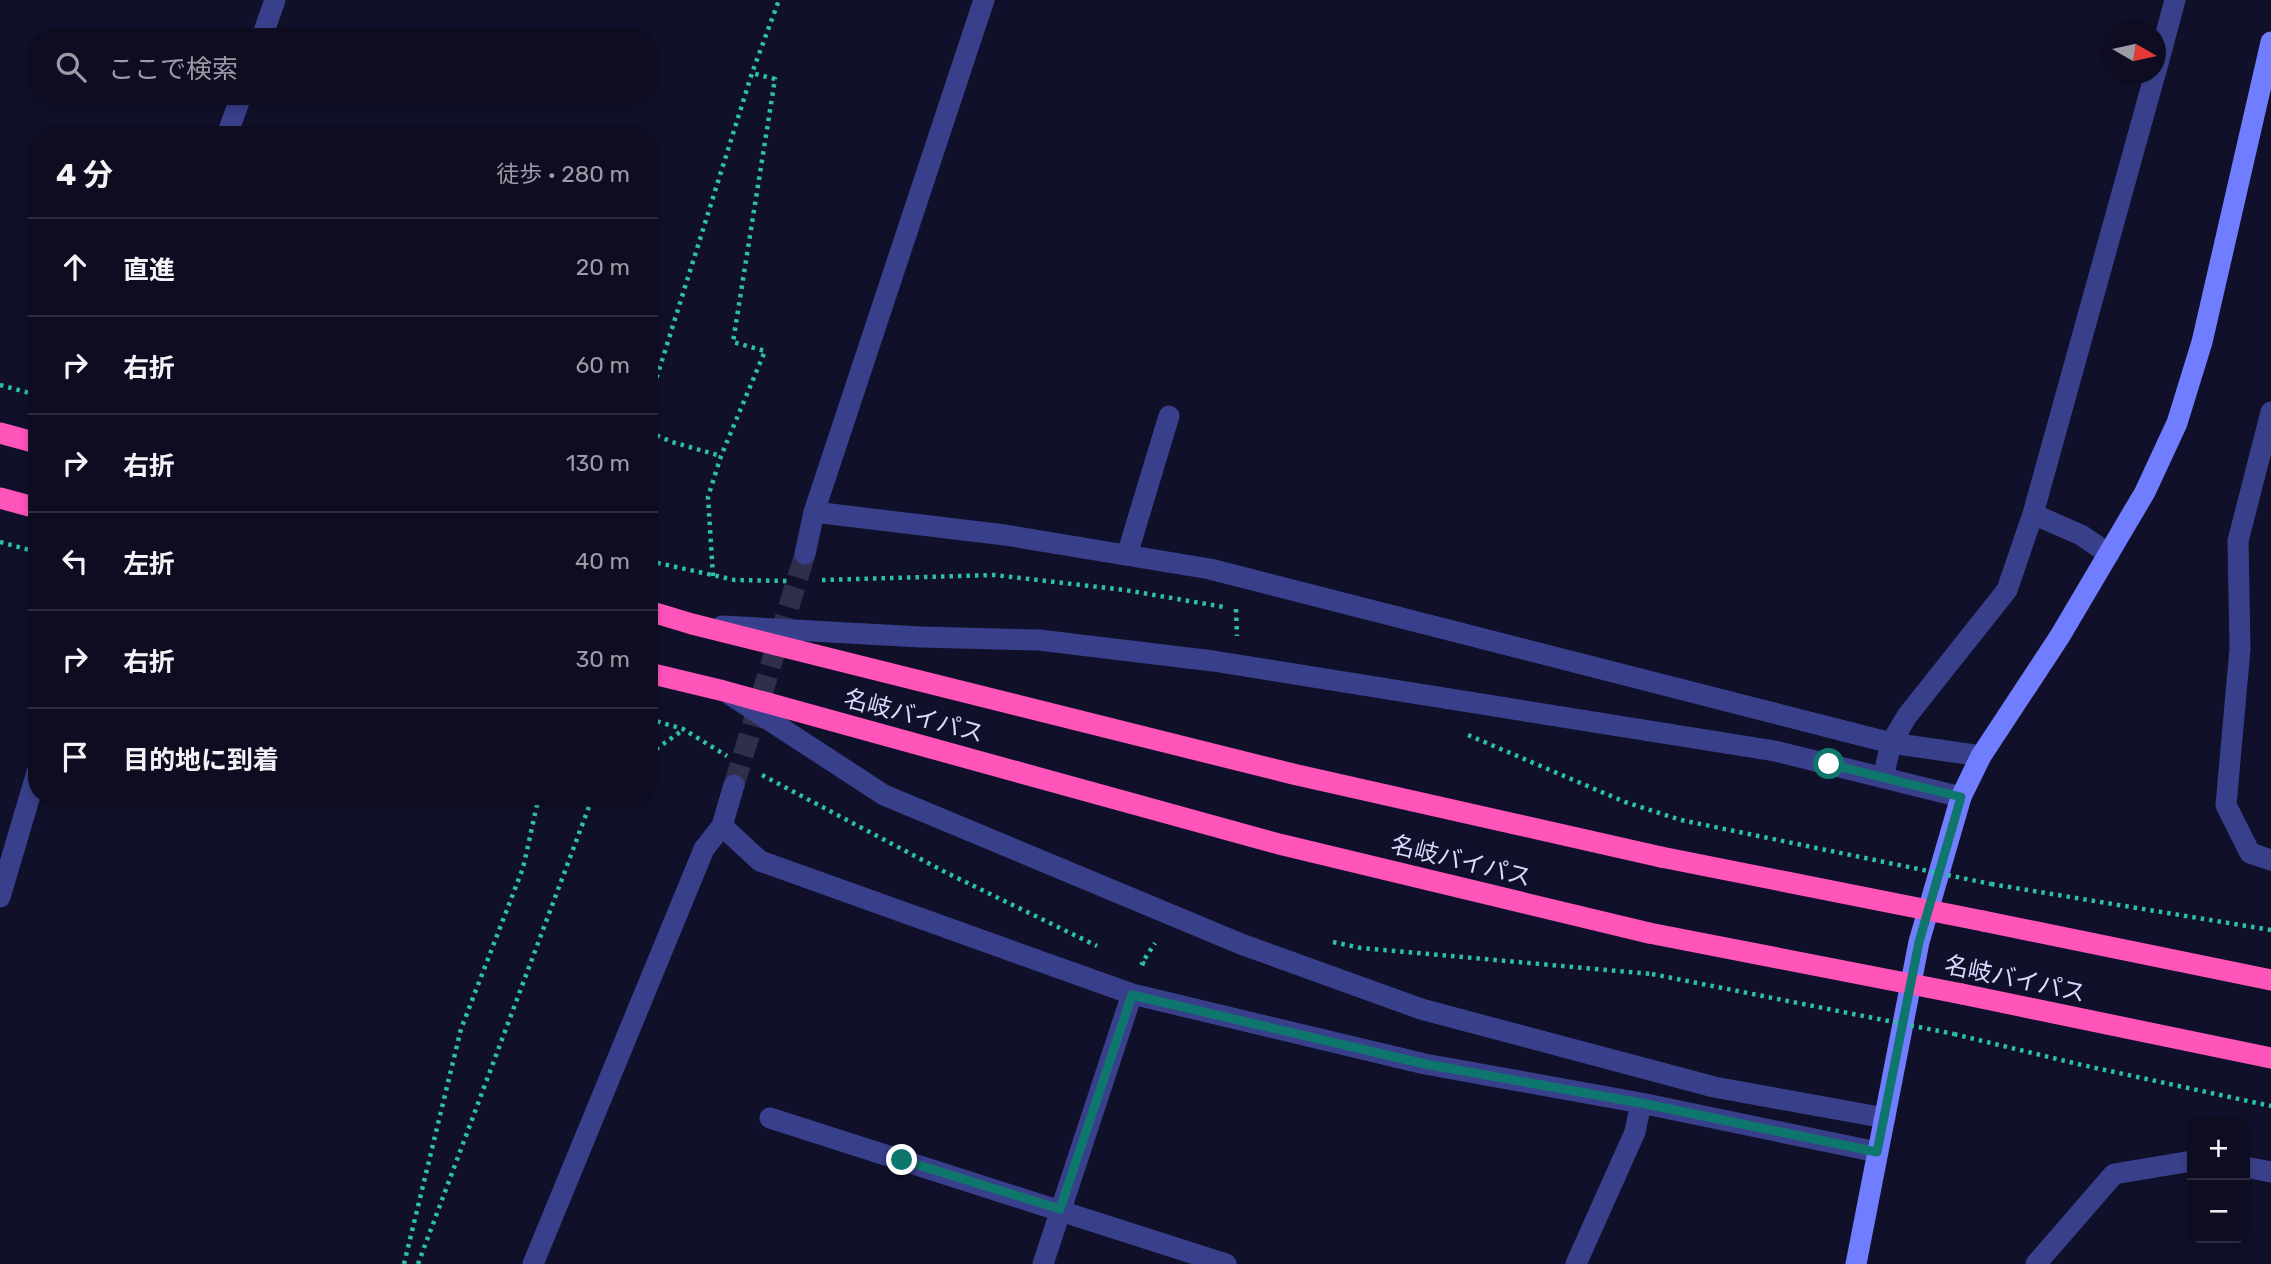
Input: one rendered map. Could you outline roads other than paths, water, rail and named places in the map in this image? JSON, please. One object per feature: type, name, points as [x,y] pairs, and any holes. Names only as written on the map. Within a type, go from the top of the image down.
[{"type":"highway","points":[[0,433],[28,441]]},
{"type":"highway","points":[[0,498],[28,506]]},
{"type":"highway","name":"名岐バイパス","points":[[658,614],[1293,774],[1661,857],[2271,980]]},
{"type":"highway","name":"名岐バイパス","points":[[658,675],[1279,844],[1649,933],[2271,1058]]},
{"type":"street","points":[[265,28],[275,0]]},
{"type":"street","points":[[805,554],[814,512],[985,0]]},
{"type":"street","points":[[2166,32],[2175,0]]},
{"type":"street","points":[[1856,1264],[1919,942],[1961,797],[1981,756],[2060,636],[2145,492],[2177,423],[2202,342],[2271,42]]},
{"type":"street","points":[[1883,778],[1891,743],[1907,716],[2007,590],[2034,514],[2152,84]]},
{"type":"street","points":[[231,126],[238,105]]},
{"type":"street","points":[[2271,412],[2238,541],[2240,649],[2226,806],[2250,853],[2271,860]]},
{"type":"street","points":[[1127,555],[1169,416]]},
{"type":"street","points":[[814,512],[1005,535],[1210,569],[1891,743],[1981,756]]},
{"type":"street","points":[[2034,514],[2081,535],[2109,554]]},
{"type":"street","points":[[692,624],[921,637],[1039,640],[1213,661],[1775,751],[1961,797]]},
{"type":"street","points":[[724,691],[884,795],[1254,948],[1421,1009],[1714,1087],[1885,1118]]},
{"type":"street","points":[[533,1264],[704,849],[722,826],[734,785]]},
{"type":"street","points":[[0,897],[28,802]]},
{"type":"street","points":[[722,826],[760,861],[1132,995],[1425,1064],[1641,1103],[1877,1152]]},
{"type":"street","points":[[1043,1264],[1132,995]]},
{"type":"street","points":[[1576,1264],[1635,1132],[1641,1103]]},
{"type":"street","points":[[770,1118],[1226,1264]]},
{"type":"street","points":[[2036,1264],[2114,1174],[2187,1162]]},
{"type":"street","points":[[2250,1168],[2271,1172]]},
{"type":"tunnel","points":[[734,785],[805,554]]}]
